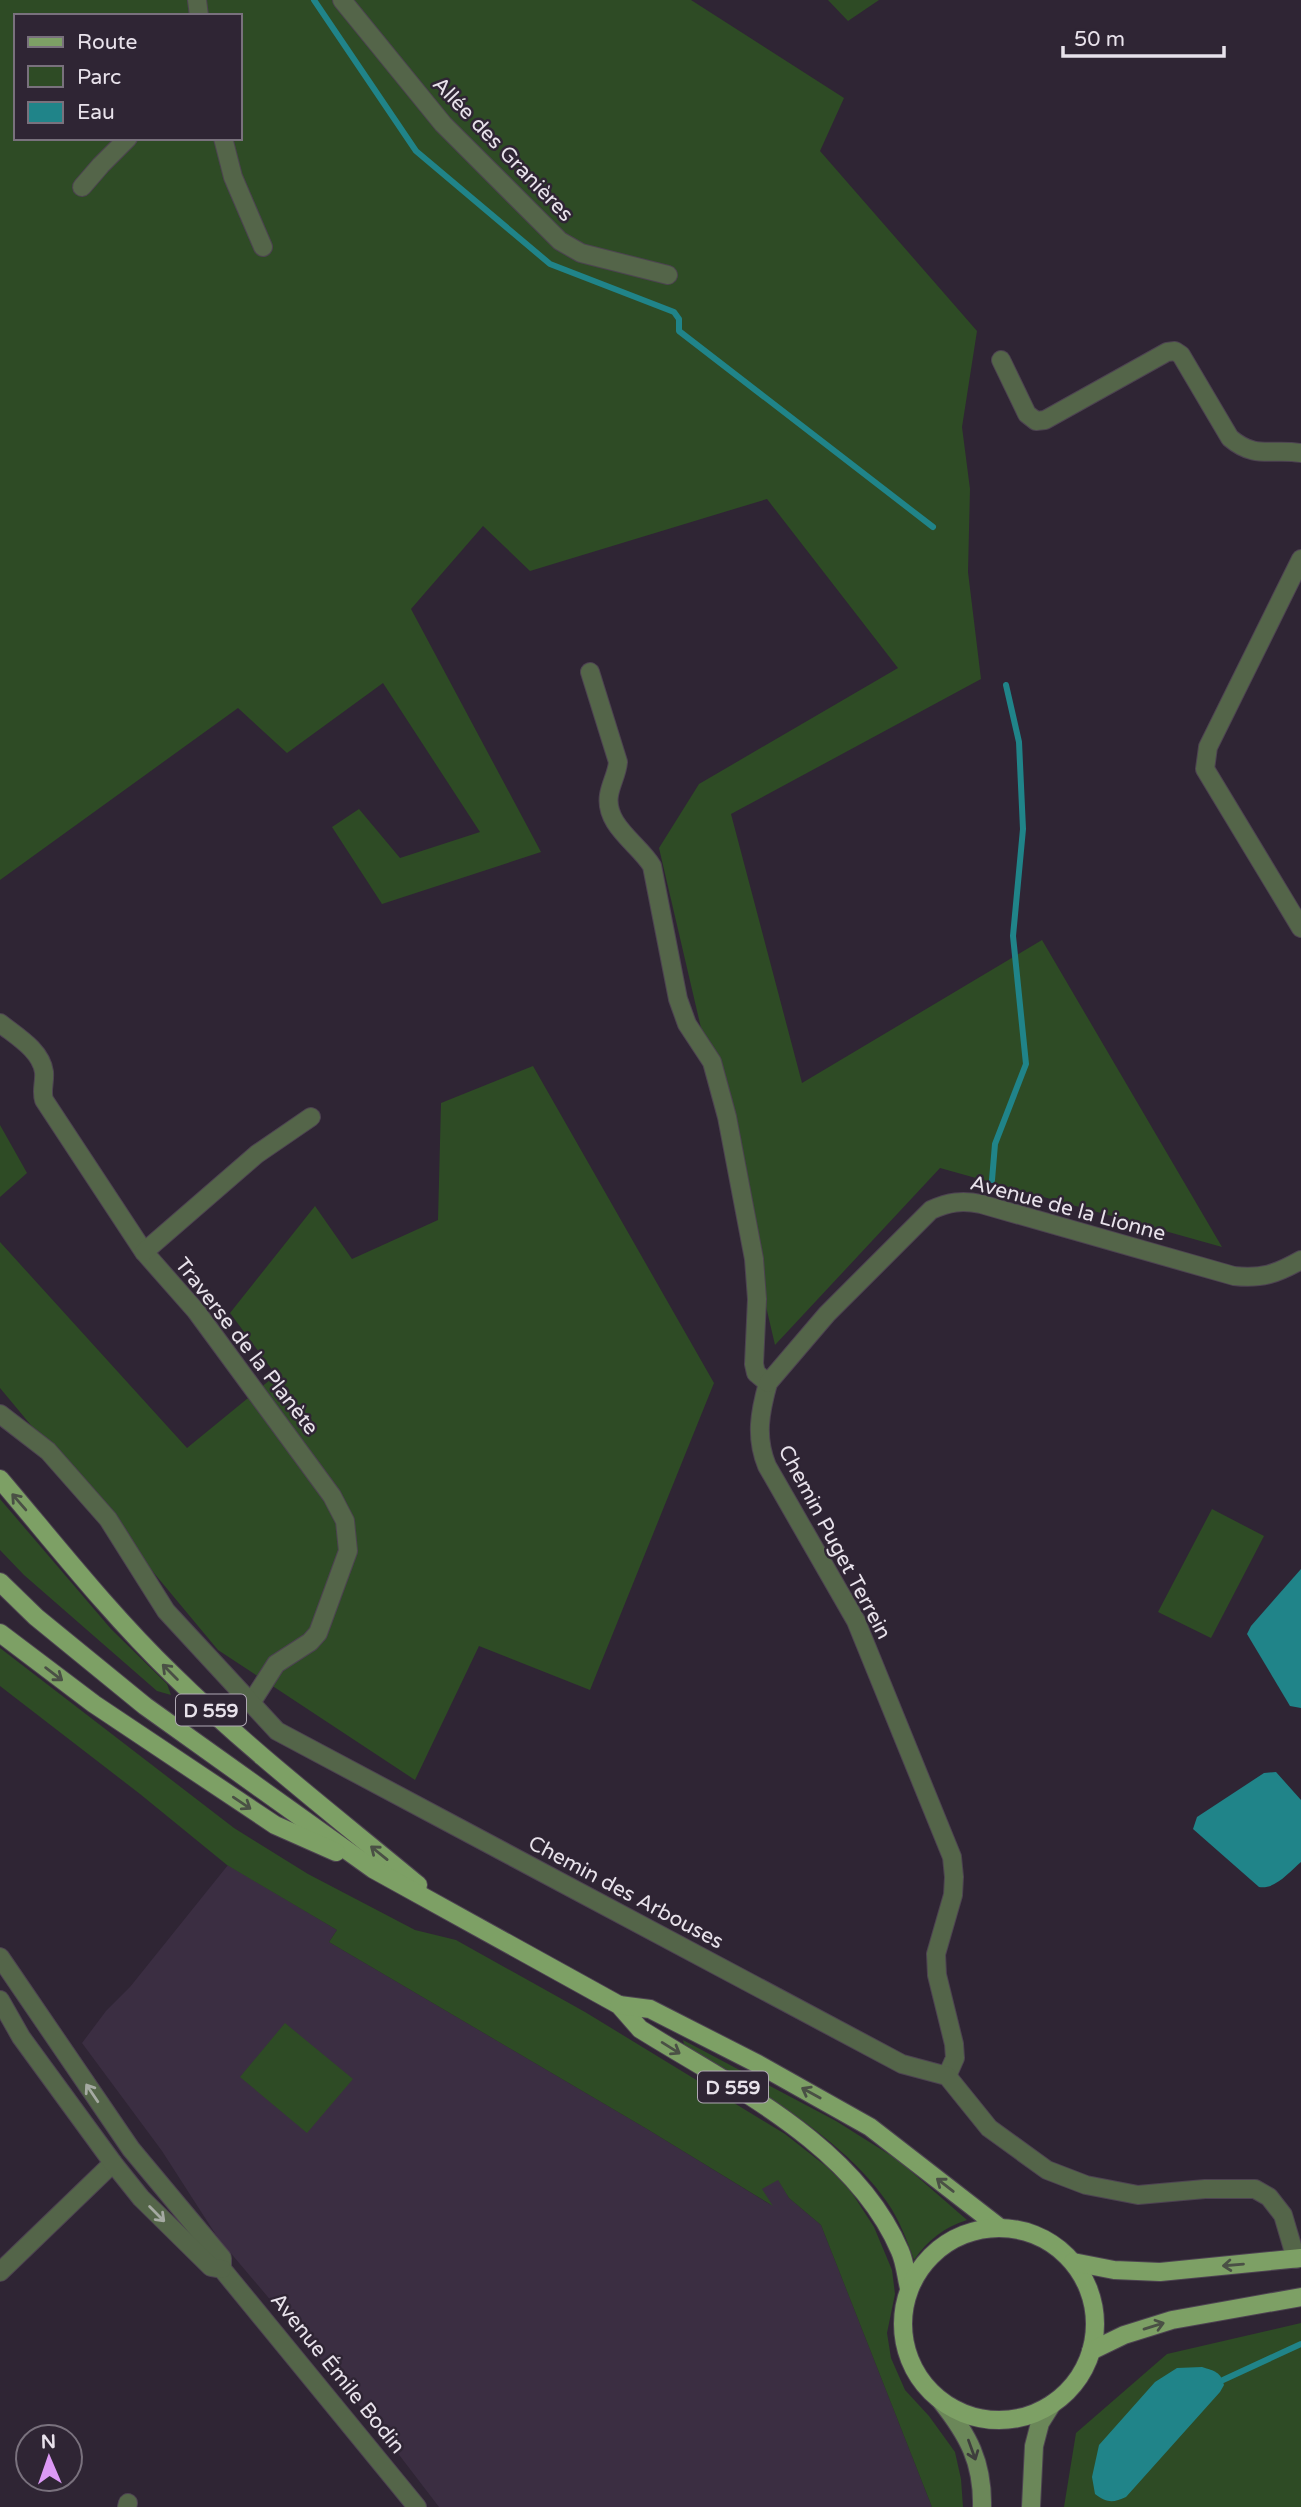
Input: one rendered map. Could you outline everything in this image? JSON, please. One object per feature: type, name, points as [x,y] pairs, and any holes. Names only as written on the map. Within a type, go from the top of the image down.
[{"type":"main road","name":"D 559","points":[[0,1479],[132,1633],[173,1675],[260,1755],[450,1912]]},
{"type":"main road","points":[[0,1582],[36,1617],[145,1706],[373,1869]]},
{"type":"main road","name":"D 559","points":[[0,1633],[94,1704],[275,1825],[373,1869],[619,2005],[640,2029],[812,2139],[846,2172],[877,2209],[901,2253],[909,2288]]},
{"type":"main road","name":"D 559","points":[[619,2005],[650,2009],[758,2064],[870,2127],[999,2227]]},
{"type":"main road","points":[[941,2401],[961,2413],[996,2419],[1031,2415],[1052,2404],[1069,2390],[1083,2372],[1091,2351],[1096,2320],[1089,2289],[1073,2262],[1052,2243],[1027,2231],[999,2227],[976,2230],[954,2238],[935,2251],[919,2268],[909,2288],[902,2313],[903,2338],[910,2362],[923,2384],[962,2427],[974,2450],[982,2488],[982,2507]]},
{"type":"main road","points":[[1073,2262],[1114,2270],[1160,2272],[1298,2259]]},
{"type":"main road","points":[[1091,2351],[1124,2335],[1172,2320],[1301,2297]]},
{"type":"main road","points":[[1031,2507],[1034,2446],[1040,2423],[1052,2404]]},
{"type":"street","name":"Allée des Granières","points":[[342,0],[443,124],[560,241],[581,253],[668,275]]},
{"type":"street","points":[[82,187],[126,140]]},
{"type":"street","points":[[224,140],[233,177],[263,247]]},
{"type":"street","points":[[1001,360],[1027,414],[1037,421],[1045,420],[1167,352],[1175,351],[1181,355],[1230,438],[1241,447],[1255,453],[1301,453]]},
{"type":"street","points":[[1301,559],[1208,747],[1205,769],[1301,928]]},
{"type":"street","points":[[590,672],[618,762],[617,775],[609,794],[610,807],[615,821],[627,838],[645,854],[652,866],[678,999],[688,1024],[712,1062],[720,1086],[750,1227],[754,1259],[757,1299],[754,1364],[756,1373],[768,1383]]},
{"type":"street","name":"Traverse de la Planète","points":[[0,1023],[31,1048],[41,1061],[44,1074],[41,1091],[44,1100],[144,1252],[196,1311],[332,1496],[345,1521],[348,1551],[318,1633],[310,1642],[276,1664],[251,1703]]},
{"type":"street","points":[[144,1252],[257,1154],[311,1117]]},
{"type":"street","name":"Avenue de la Lionne","points":[[768,1383],[827,1314],[931,1210],[954,1202],[981,1204],[1234,1276],[1267,1277],[1301,1260]]},
{"type":"street","name":"Chemin Puget Terrein","points":[[768,1383],[758,1434],[760,1450],[856,1621],[952,1857],[953,1895],[936,1954],[937,1975],[954,2044],[955,2058],[947,2076]]},
{"type":"street","name":"Chemin des Arbouses","points":[[0,1414],[48,1451],[108,1519],[166,1611],[276,1731],[902,2064],[947,2076]]},
{"type":"street","name":"Avenue Émile Bodin","points":[[0,1957],[131,2149],[222,2258],[222,2269],[418,2507]]},
{"type":"street","name":"Avenue Émile Bodin","points":[[0,2000],[20,2037],[141,2198],[211,2267],[222,2269]]},
{"type":"street","points":[[947,2076],[989,2128],[1047,2170],[1086,2185],[1138,2195],[1205,2189],[1255,2189],[1269,2197],[1283,2215],[1298,2259]]},
{"type":"street","points":[[0,2272],[113,2163],[131,2149]]},
{"type":"shaded area","points":[[228,1865],[337,1930],[329,1942],[771,2205],[761,2189],[778,2179],[789,2198],[821,2225],[932,2507],[439,2507],[377,2426],[218,2238],[162,2151],[82,2043]]},
{"type":"green space","points":[[0,0],[691,0],[844,98],[820,151],[977,331],[962,427],[970,489],[968,572],[981,679],[731,814],[802,1083],[1042,940],[1222,1247],[940,1168],[775,1345],[659,848],[699,784],[898,668],[767,499],[530,571],[483,526],[411,609],[541,852],[382,904],[332,827],[359,809],[400,858],[480,832],[383,683],[287,753],[238,708],[0,880]]},
{"type":"green space","points":[[828,0],[879,0],[848,21]]},
{"type":"green space","points":[[533,1066],[714,1383],[590,1690],[479,1646],[415,1780],[218,1650],[0,1388],[0,1242],[187,1448],[276,1375],[230,1313],[315,1206],[352,1259],[438,1220],[441,1103]]},
{"type":"green space","points":[[0,1125],[27,1173],[0,1197]]},
{"type":"green space","points":[[0,1499],[111,1629],[167,1684],[171,1695],[157,1691],[24,1575],[0,1550]]},
{"type":"green space","points":[[1212,1509],[1264,1536],[1211,1638],[1158,1612]]},
{"type":"green space","points":[[0,1648],[234,1828],[308,1874],[415,1930],[456,1940],[585,2012],[785,2134],[827,2167],[850,2190],[874,2227],[892,2270],[895,2294],[887,2333],[891,2358],[905,2390],[929,2416],[955,2452],[963,2507],[932,2507],[821,2225],[789,2198],[778,2180],[762,2189],[773,2206],[329,1942],[337,1930],[227,1865],[0,1686]]},
{"type":"green space","points":[[285,2023],[353,2079],[307,2133],[240,2077]]},
{"type":"green space","points":[[683,2040],[836,2121],[898,2160],[967,2220],[937,2235],[914,2260],[887,2202],[845,2155],[793,2114],[684,2044]]},
{"type":"green space","points":[[1301,2323],[1301,2507],[1064,2507],[1076,2433],[1167,2354]]},
{"type":"water","points":[[1301,1569],[1301,1708],[1290,1706],[1247,1634]]},
{"type":"water","points":[[1276,1772],[1301,1800],[1301,1862],[1271,1886],[1259,1887],[1193,1829],[1197,1817],[1264,1773]]},
{"type":"water","points":[[1202,2367],[1221,2377],[1224,2385],[1220,2392],[1126,2497],[1110,2501],[1095,2494],[1092,2477],[1099,2445],[1155,2382],[1177,2368]]},
{"type":"waterway","points":[[314,0],[416,151],[550,264],[674,312],[679,319],[679,331],[933,527]]},
{"type":"waterway","points":[[992,1180],[995,1144],[1026,1064],[1013,936],[1023,829],[1019,742],[1006,685]]},
{"type":"waterway","points":[[1223,2380],[1301,2344]]}]
